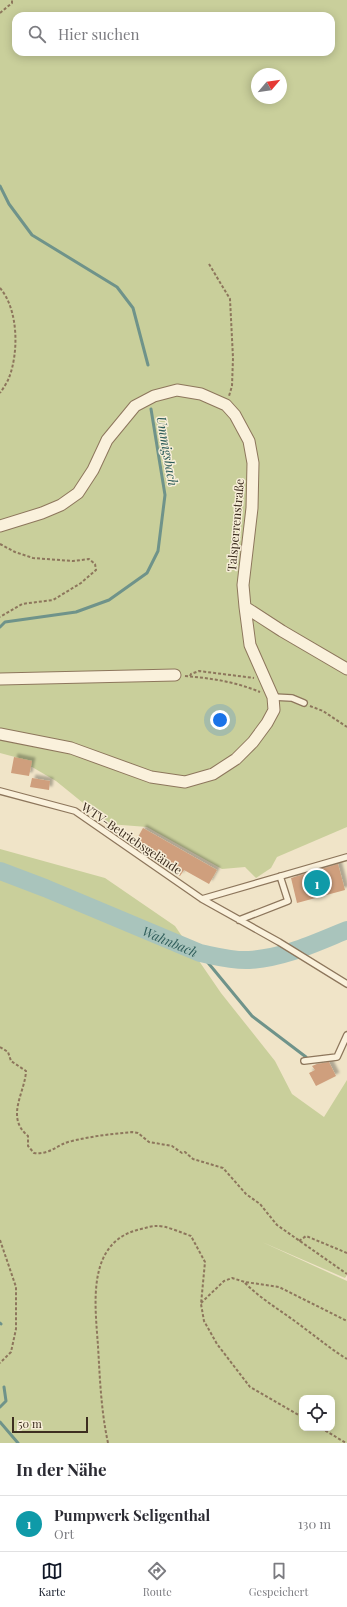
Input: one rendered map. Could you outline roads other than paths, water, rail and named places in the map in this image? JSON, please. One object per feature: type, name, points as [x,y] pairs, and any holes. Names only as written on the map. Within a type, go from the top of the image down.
[{"type":"street","name":"Talsperrenstraße","points":[[0,526],[42,513],[61,505],[78,493],[93,470],[107,440],[134,406],[154,396],[176,390],[201,394],[226,405],[235,415],[249,441],[253,463],[252,508],[243,585],[250,645],[273,697]]},
{"type":"street","points":[[245,607],[282,631],[347,669]]},
{"type":"street","points":[[0,679],[176,675]]},
{"type":"street","points":[[0,734],[71,748],[151,777],[185,782],[213,774],[236,759],[253,742],[267,723],[274,710],[273,697]]},
{"type":"lane","points":[[273,697],[292,698],[304,703]]},
{"type":"lane","name":"WTV-Betriebsgelände","points":[[0,790],[75,811],[202,899],[279,942],[347,984]]},
{"type":"lane","points":[[202,899],[346,858]]},
{"type":"lane","points":[[240,920],[288,901],[280,876]]},
{"type":"lane","points":[[304,1061],[337,1057],[347,1035]]},
{"type":"waterway","name":"Ummigsbach","points":[[0,186],[9,204],[32,235],[117,287],[133,308],[148,365]]},
{"type":"waterway","name":"Ummigsbach","points":[[0,627],[5,622],[76,612],[109,600],[147,573],[158,551],[165,495],[151,409]]},
{"type":"waterway","name":"Wahnbach","points":[[0,871],[45,888],[200,953],[224,958],[237,960],[262,959],[311,945],[347,930]]},
{"type":"waterway","points":[[200,953],[252,1016],[306,1057]]},
{"type":"waterway","points":[[0,1407],[6,1401],[4,1387]]},
{"type":"waterway","points":[[0,1422],[18,1443]]},
{"type":"place","name":"Pumpwerk Seligenthal","points":[[317,883]]}]
